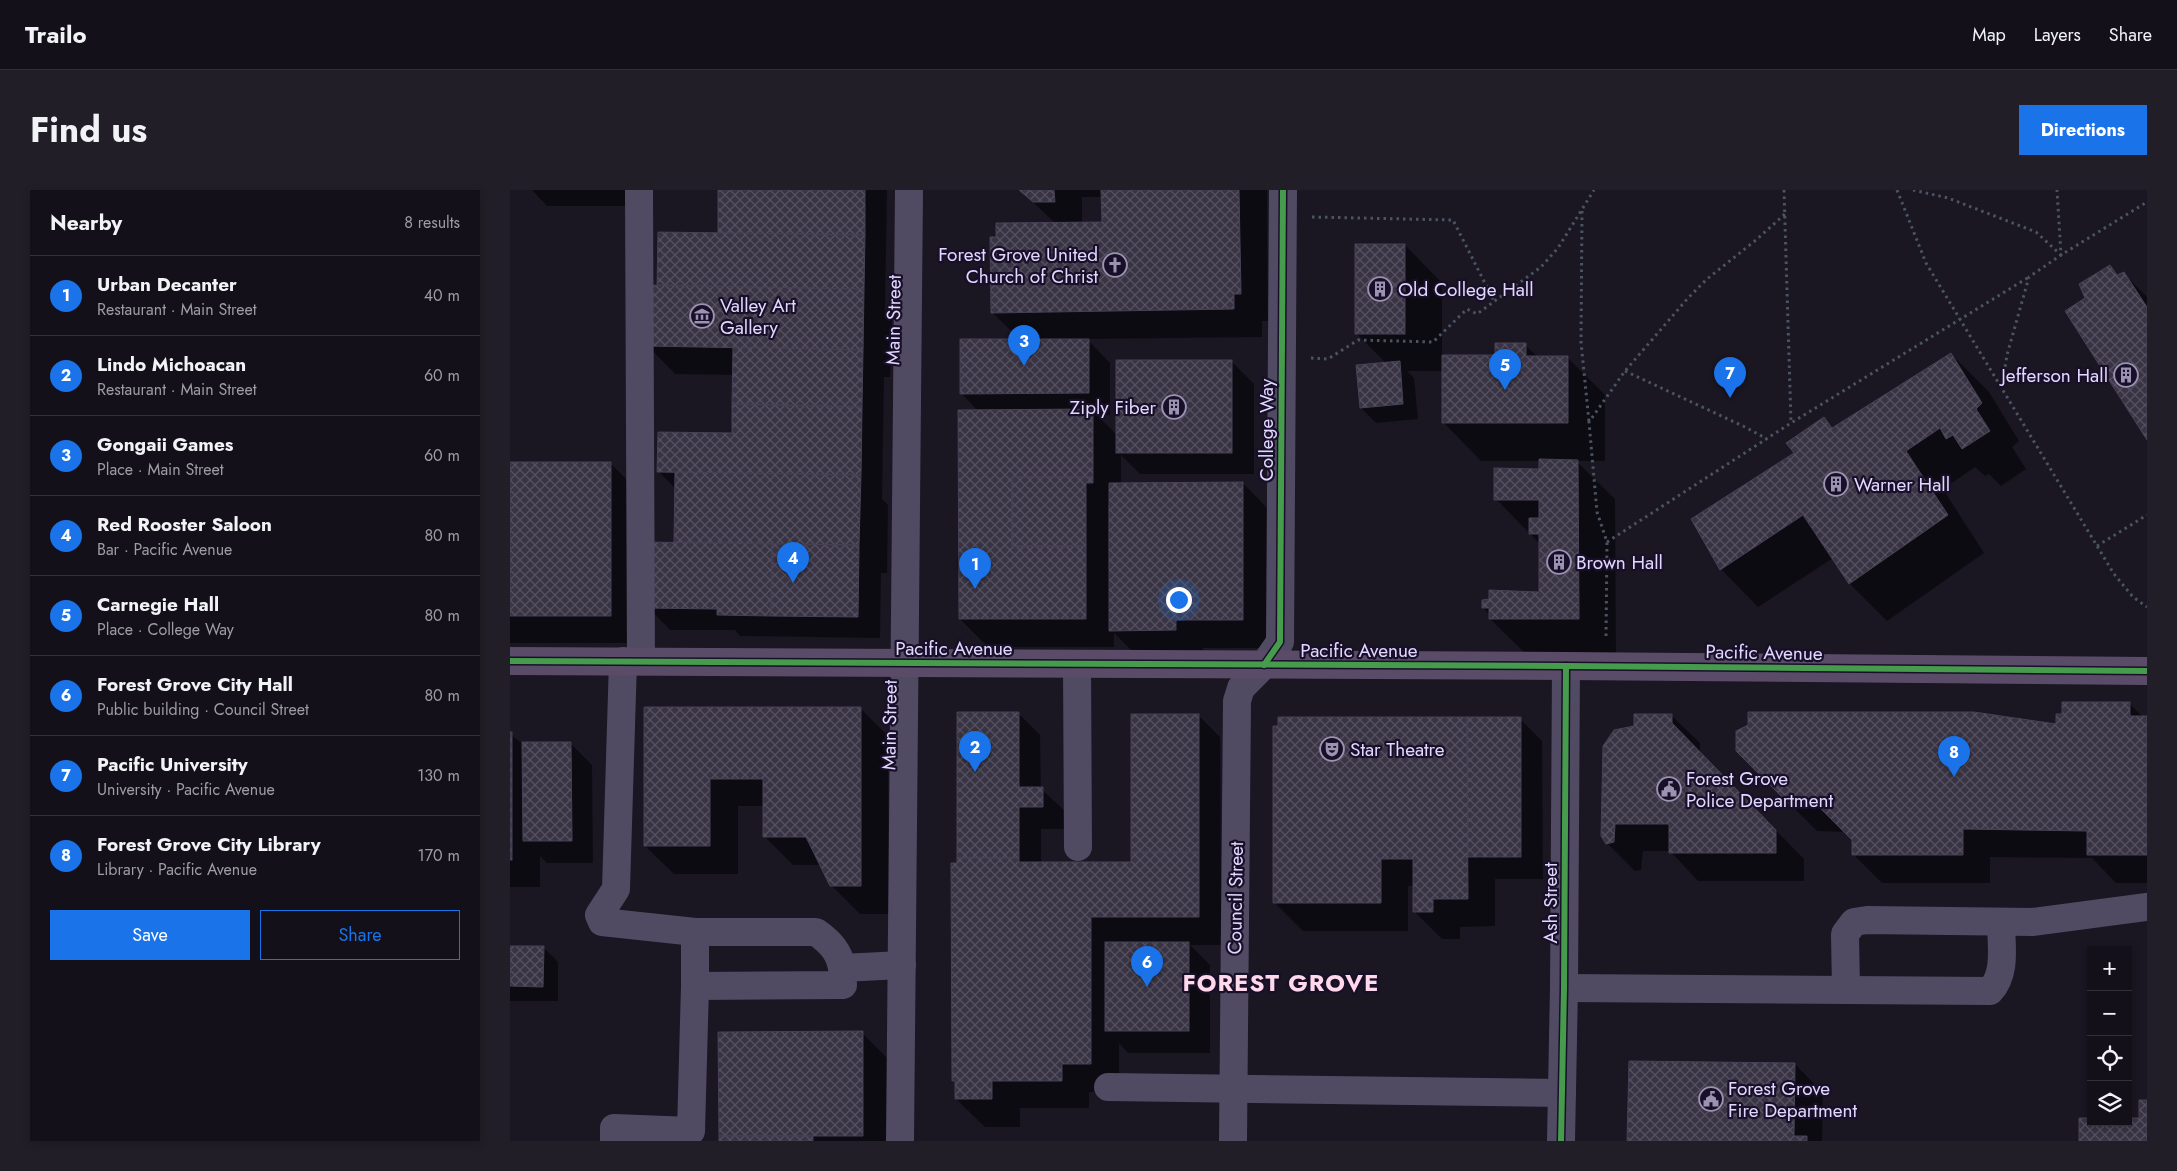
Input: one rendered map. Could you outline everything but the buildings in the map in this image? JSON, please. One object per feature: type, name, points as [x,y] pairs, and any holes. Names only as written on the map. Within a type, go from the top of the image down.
[{"type":"main road","name":"Pacific Avenue","points":[[510,661],[2147,671]]},
{"type":"street","points":[[639,190],[632,661],[616,889],[599,915],[602,922],[696,932],[816,932],[840,956],[843,985],[695,986]]},
{"type":"street","name":"Main Street","points":[[900,1141],[909,190]]},
{"type":"street","name":"College Way","points":[[1264,665],[1280,642],[1283,203]]},
{"type":"street","points":[[1077,664],[1078,847]]},
{"type":"street","name":"Council Street","points":[[1233,1141],[1237,702],[1241,688],[1264,665]]},
{"type":"street","name":"Ash Street","points":[[1561,1141],[1566,666]]},
{"type":"street","points":[[1846,990],[1845,934],[1854,922],[1867,920],[2032,922],[2147,907]]},
{"type":"street","points":[[1564,988],[1990,991],[1996,985],[2000,975],[2000,922]]},
{"type":"street","points":[[614,1135],[691,1136],[696,932]]},
{"type":"street","points":[[842,968],[902,965]]},
{"type":"street","points":[[1108,1087],[1562,1092]]},
{"type":"path","points":[[1282,357],[1328,359],[1358,340],[1433,342],[1467,309],[1477,314],[1541,267],[1558,248],[1594,190]]},
{"type":"path","points":[[1784,190],[1791,424]]},
{"type":"path","points":[[1897,190],[1926,263],[2114,574],[2133,597],[2147,607]]},
{"type":"path","points":[[1913,190],[1948,198],[2036,232],[2060,255]]},
{"type":"path","points":[[2057,190],[2060,255]]},
{"type":"path","points":[[1607,542],[1767,439],[2147,202]]},
{"type":"path","points":[[1283,203],[1453,220],[1494,301]]},
{"type":"path","points":[[1582,209],[1581,342],[1598,512],[1607,542],[1606,638]]},
{"type":"path","points":[[1589,422],[1625,371],[1707,279],[1785,214]]},
{"type":"path","points":[[2002,387],[2007,355],[2029,277]]},
{"type":"path","points":[[1625,371],[1767,439]]},
{"type":"path","points":[[2097,546],[2147,515]]},
{"type":"cycle path","points":[[1264,665],[1280,642],[1283,190]]},
{"type":"cycle path","points":[[510,661],[2147,671]]},
{"type":"cycle path","points":[[1561,1141],[1566,666]]},
{"type":"place","name":"Forest Grove United Church of Christ","points":[[1115,265]]},
{"type":"place","name":"Old College Hall","points":[[1380,289]]},
{"type":"place","name":"Valley Art Gallery","points":[[702,316]]},
{"type":"place","name":"Gongaii Games","points":[[1024,366]]},
{"type":"place","name":"Jefferson Hall","points":[[2126,375]]},
{"type":"place","name":"Carnegie Hall","points":[[1505,390]]},
{"type":"place","name":"Pacific University","points":[[1730,398]]},
{"type":"place","name":"Ziply Fiber","points":[[1174,407]]},
{"type":"place","name":"Warner Hall","points":[[1836,484]]},
{"type":"place","name":"Brown Hall","points":[[1559,562]]},
{"type":"place","name":"Red Rooster Saloon","points":[[793,583]]},
{"type":"place","name":"Urban Decanter","points":[[975,589]]},
{"type":"place","name":"Star Theatre","points":[[1332,749]]},
{"type":"place","name":"Lindo Michoacan","points":[[975,772]]},
{"type":"place","name":"Forest Grove City Library","points":[[1954,777]]},
{"type":"place","name":"Forest Grove Police Department","points":[[1669,789]]},
{"type":"place","name":"Forest Grove City Hall","points":[[1147,987]]},
{"type":"place","name":"Forest Grove Fire Department","points":[[1711,1099]]},
{"type":"district","name":"FOREST GROVE","points":[[1281,983]]}]
